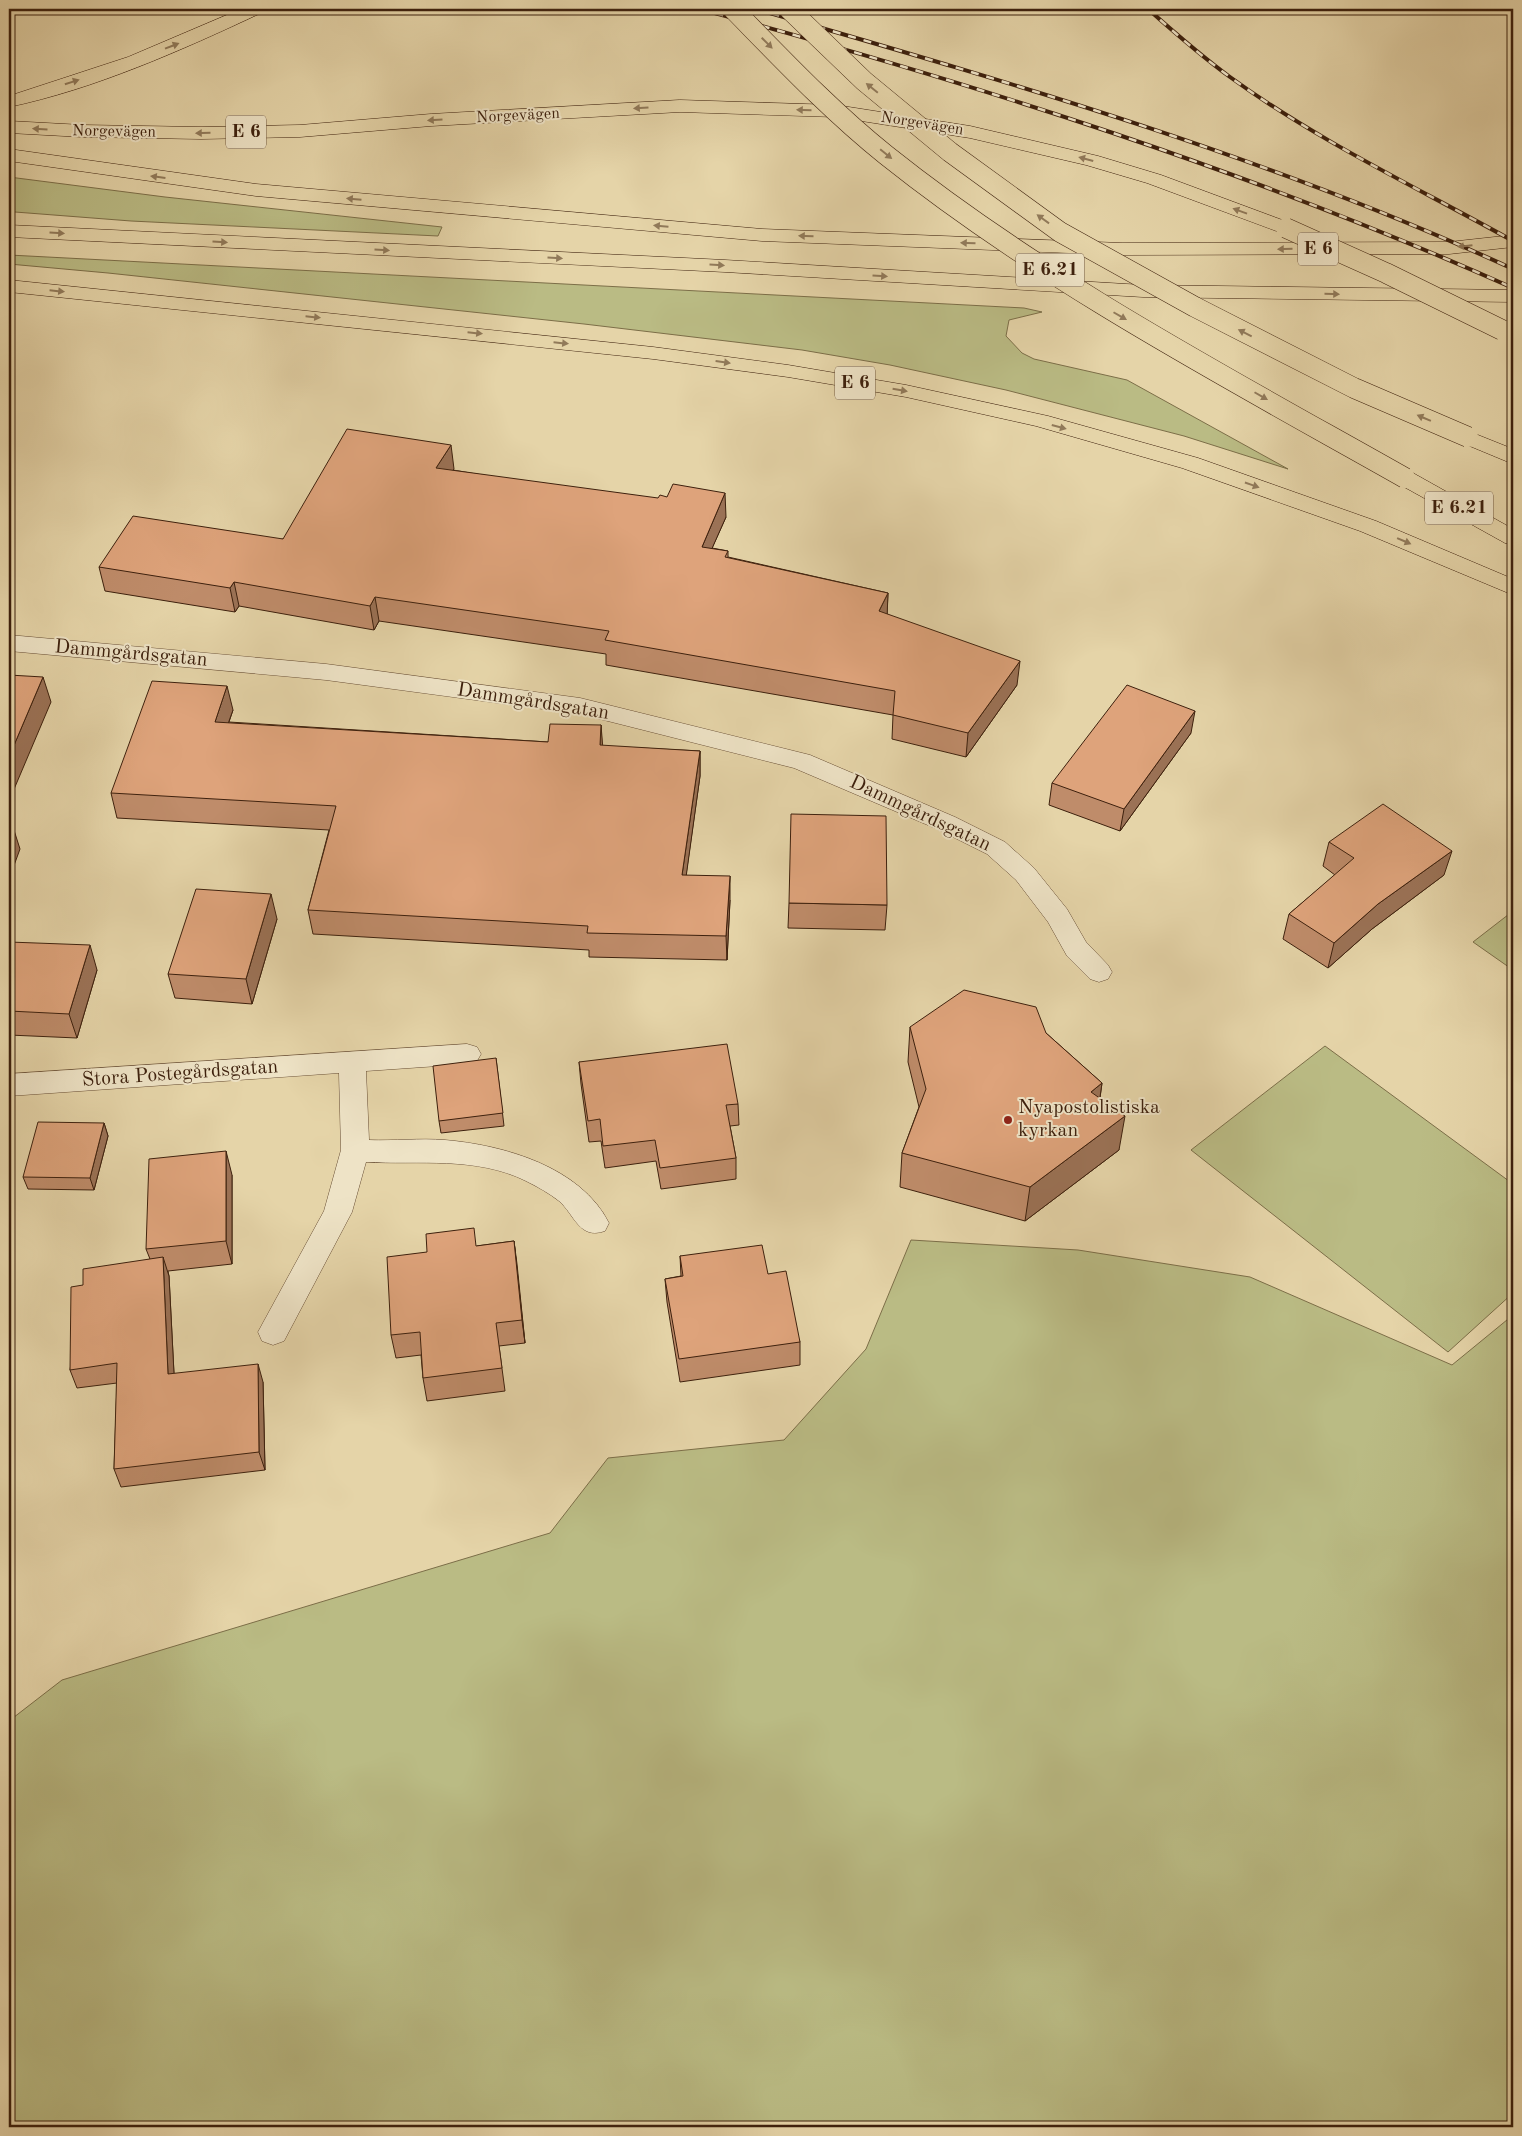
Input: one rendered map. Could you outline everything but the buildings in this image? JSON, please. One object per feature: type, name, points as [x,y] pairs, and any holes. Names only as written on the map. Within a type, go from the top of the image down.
[{"type":"highway","points":[[9,102],[127,64],[202,35],[256,9]]},
{"type":"highway","name":"E 6.21","points":[[732,9],[809,86],[863,135],[908,172],[962,211],[1112,311],[1513,538]]},
{"type":"highway","name":"E 6.21","points":[[789,9],[878,93],[950,152],[1060,232],[1195,307],[1354,388],[1513,457]]},
{"type":"highway","name":"Norgevägen","points":[[9,128],[82,132],[201,133],[300,131],[431,120],[680,106],[836,111],[970,132],[1091,160],[1154,179],[1286,228],[1386,273],[1508,332]]},
{"type":"highway","name":"E 6","points":[[9,155],[256,190],[762,235],[1122,249],[1449,248],[1513,241]]},
{"type":"highway","name":"E 6","points":[[9,231],[725,266],[1143,291],[1513,296]]},
{"type":"highway","name":"E 6","points":[[9,286],[653,352],[788,371],[906,391],[1040,421],[1190,463],[1368,526],[1513,588]]},
{"type":"street","name":"Dammgårdsgatan","points":[[9,643],[326,672],[580,706],[801,761],[946,823],[996,848],[1025,874],[1058,916],[1076,949],[1099,972]]},
{"type":"street","name":"Stora Postegårdsgatan","points":[[9,1085],[467,1054]]},
{"type":"street","points":[[274,1332],[338,1212],[354,1150],[352,1062]]},
{"type":"street","points":[[354,1150],[385,1152],[445,1151],[493,1159],[534,1172],[569,1193],[595,1223]]},
{"type":"green space","points":[[9,177],[165,197],[442,227],[438,236],[131,221],[15,212],[9,211]]},
{"type":"green space","points":[[9,255],[1024,308],[1042,312],[1009,320],[1006,336],[1022,353],[1034,359],[1127,380],[1288,469],[1184,436],[1006,390],[890,365],[802,350],[584,324],[9,264]]},
{"type":"green space","points":[[1513,911],[1513,970],[1473,942]]},
{"type":"green space","points":[[1325,1046],[1513,1184],[1513,1293],[1448,1352],[1191,1150]]},
{"type":"green space","points":[[911,1240],[1078,1250],[1250,1277],[1452,1365],[1513,1315],[1513,2127],[9,2127],[9,1721],[62,1680],[550,1533],[608,1458],[784,1440],[866,1349]]},
{"type":"railway","points":[[700,9],[1010,99],[1214,168],[1414,245],[1513,288]]},
{"type":"railway","points":[[756,9],[1044,94],[1234,157],[1421,229],[1513,269]]},
{"type":"railway","points":[[1148,9],[1219,69],[1298,122],[1513,241]]},
{"type":"place","name":"Nyapostolistiska kyrkan","points":[[1008,1120]]}]
